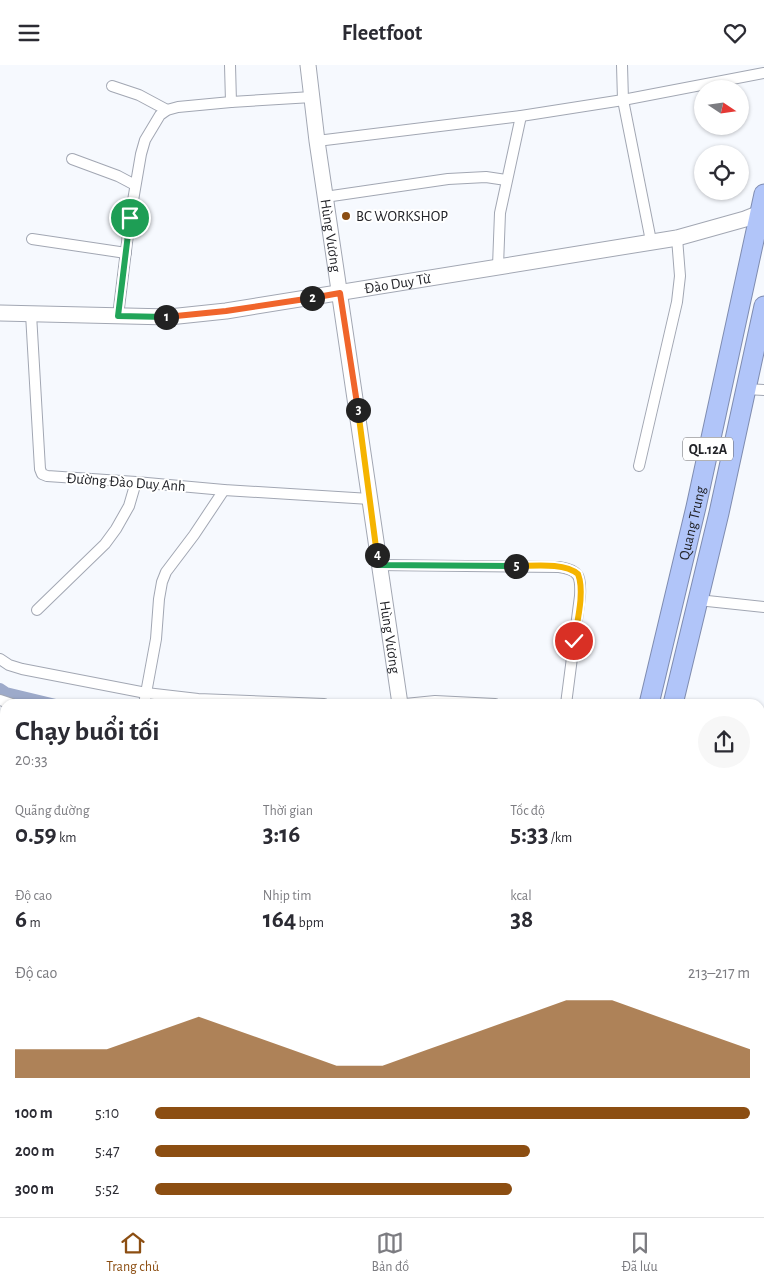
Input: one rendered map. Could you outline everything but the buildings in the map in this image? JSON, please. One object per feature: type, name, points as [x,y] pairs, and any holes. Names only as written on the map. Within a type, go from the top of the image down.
[{"type":"highway","name":"Quang Trung","points":[[650,699],[696,507],[762,213],[764,194]]},
{"type":"highway","name":"Quang Trung","points":[[674,699],[719,513],[755,389],[764,305]]},
{"type":"highway","points":[[696,507],[719,513]]},
{"type":"street","points":[[230,65],[231,102]]},
{"type":"street","name":"Hùng Vương","points":[[308,65],[325,197],[399,699]]},
{"type":"street","points":[[622,65],[623,99],[651,241]]},
{"type":"street","points":[[317,141],[521,115],[623,99],[764,73]]},
{"type":"street","points":[[112,86],[139,95],[167,110]]},
{"type":"street","points":[[118,316],[135,185],[145,140],[160,115],[167,110],[231,102],[312,97]]},
{"type":"street","points":[[498,266],[500,213],[521,115]]},
{"type":"street","points":[[72,159],[118,176],[135,185]]},
{"type":"street","points":[[325,197],[448,179],[477,177],[506,180]]},
{"type":"street","name":"Đào Duy Từ","points":[[0,313],[169,317],[198,314],[340,293],[677,238],[762,213]]},
{"type":"street","points":[[639,466],[677,302],[680,276],[677,238]]},
{"type":"street","points":[[32,239],[126,253]]},
{"type":"street","name":"Đường Đào Duy Anh","points":[[31,314],[42,474],[47,476],[224,490],[370,499]]},
{"type":"street","points":[[36,610],[105,544],[124,518],[136,482]]},
{"type":"street","points":[[146,698],[156,639],[159,599],[164,577],[177,555],[194,535],[224,490]]},
{"type":"street","points":[[378,565],[559,567],[573,570],[580,579],[580,596],[567,699]]},
{"type":"street","points":[[698,600],[764,607]]},
{"type":"street","points":[[0,659],[9,665],[22,669],[146,698],[198,699]]},
{"type":"waterway","points":[[0,688],[6,692],[35,699]]},
{"type":"place","name":"BC WORKSHOP","points":[[346,216]]},
{"type":"route","points":[[130,218],[118,316],[169,317],[198,314],[340,293],[378,565],[568,568],[578,574],[580,579],[580,596],[574,641]]}]
